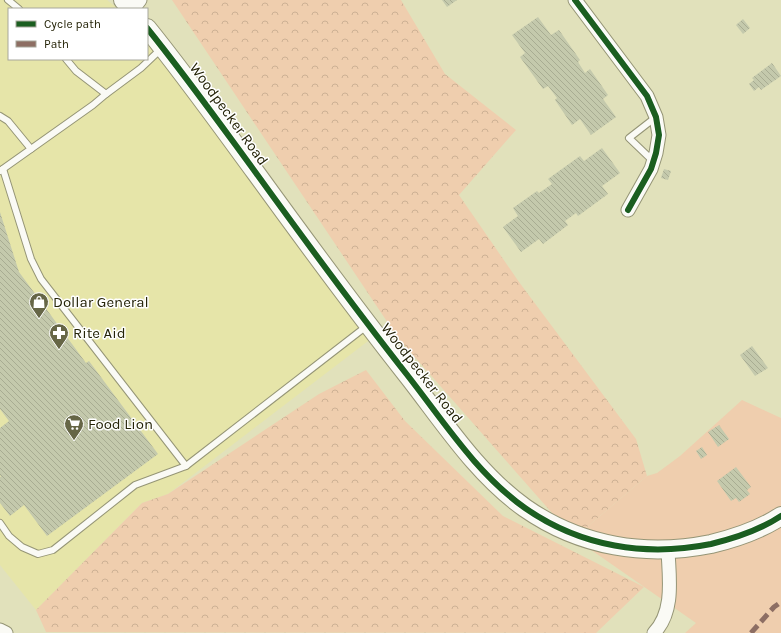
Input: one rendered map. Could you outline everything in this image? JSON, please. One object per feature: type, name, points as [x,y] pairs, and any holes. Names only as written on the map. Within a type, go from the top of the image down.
[{"type":"main road","points":[[123,0],[131,8]]},
{"type":"main road","name":"Woodpecker Road","points":[[148,29],[190,82],[368,325],[476,464],[503,490],[525,508],[555,526],[581,537],[609,546],[639,550],[668,550],[693,547],[727,540],[752,532],[781,516]]},
{"type":"street","points":[[133,8],[140,0]]},
{"type":"street","points":[[575,0],[647,96],[656,117],[659,136],[654,161],[628,210]]},
{"type":"street","points":[[654,633],[665,617],[669,600],[668,550]]},
{"type":"street","points":[[0,630],[6,633]]},
{"type":"lane","points":[[8,0],[18,8]]},
{"type":"lane","points":[[163,48],[141,68],[93,105],[1,170],[30,259],[41,279],[186,466]]},
{"type":"lane","points":[[67,60],[76,71],[106,94]]},
{"type":"lane","points":[[0,116],[8,121],[31,149]]},
{"type":"lane","points":[[654,161],[629,138],[656,117]]},
{"type":"lane","points":[[0,523],[9,536],[22,547],[38,554],[52,550],[135,486],[186,466],[368,325]]},
{"type":"shaded area","points":[[0,0],[107,0],[117,8],[8,8],[8,60],[148,60],[148,35],[376,335],[168,494],[142,503],[36,610],[0,565]]},
{"type":"green space","points":[[172,0],[401,0],[445,74],[516,130],[459,195],[519,282],[636,439],[647,476],[574,538],[398,338]]},
{"type":"green space","points":[[366,370],[405,421],[503,516],[644,587],[596,633],[46,632],[36,610],[142,503],[168,494],[319,394]]},
{"type":"green space","points":[[742,400],[781,418],[781,633],[685,633],[696,623],[574,538],[647,476],[657,473],[680,456]]},
{"type":"building","points":[[442,0],[457,0],[447,7]]},
{"type":"building","points":[[538,17],[551,35],[559,30],[580,60],[578,62],[585,73],[590,69],[608,95],[603,99],[616,117],[591,135],[580,119],[572,125],[555,100],[557,98],[548,86],[543,89],[520,57],[525,53],[512,35]]},
{"type":"building","points":[[743,19],[750,28],[743,34],[736,25]]},
{"type":"building","points":[[772,63],[781,76],[761,90],[759,87],[754,91],[749,84],[754,80],[752,78]]},
{"type":"building","points":[[602,148],[620,173],[602,186],[608,194],[578,216],[576,213],[565,221],[568,225],[543,244],[539,239],[521,252],[503,227],[518,216],[513,208],[537,191],[539,193],[552,184],[548,179],[580,156],[584,161]]},
{"type":"building","points":[[664,169],[671,171],[668,180],[661,178]]},
{"type":"building","name":"Food Lion","points":[[0,212],[19,272],[86,363],[89,361],[158,454],[47,536],[24,505],[10,516],[0,503],[0,428],[9,421],[0,409]]},
{"type":"building","points":[[752,346],[768,368],[755,376],[740,355]]},
{"type":"building","points":[[719,425],[729,439],[718,447],[708,432]]},
{"type":"building","points":[[702,447],[707,455],[701,459],[696,451]]},
{"type":"building","points":[[736,467],[751,487],[747,490],[750,494],[739,502],[736,498],[731,501],[717,481]]},
{"type":"marked path","points":[[751,633],[774,607],[781,602]]},
{"type":"cycle path","points":[[575,0],[647,96],[656,117],[659,135],[656,153],[651,169],[628,210]]},
{"type":"cycle path","points":[[148,29],[350,301],[448,429],[492,480],[525,508],[546,521],[591,540],[615,546],[638,549],[687,548],[711,544],[748,533],[781,516]]},
{"type":"place","name":"Dollar General","points":[[39,319]]},
{"type":"place","name":"Rite Aid","points":[[59,350]]},
{"type":"place","name":"Food Lion","points":[[74,441]]}]
